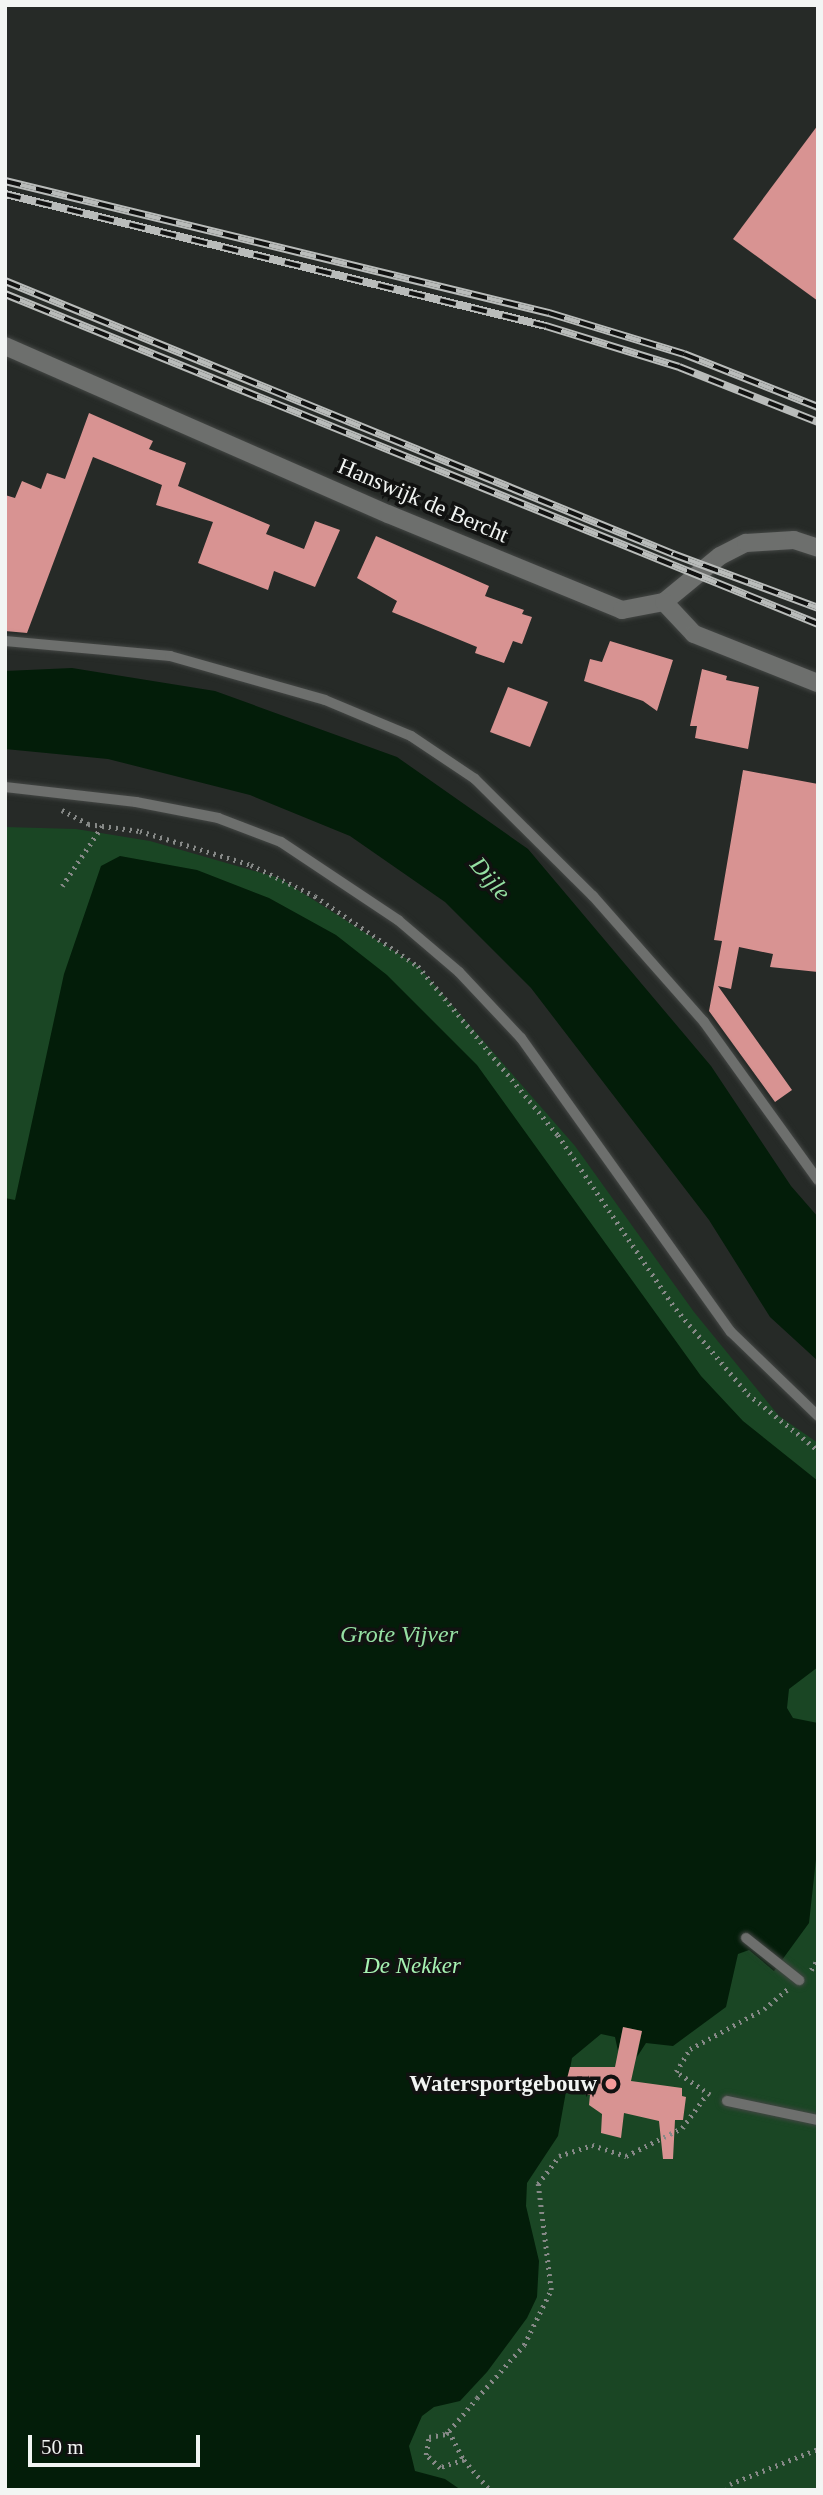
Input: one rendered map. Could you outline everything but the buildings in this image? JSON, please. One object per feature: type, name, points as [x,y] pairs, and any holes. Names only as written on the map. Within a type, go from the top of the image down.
[{"type":"street","name":"Hanswijk de Bercht","points":[[5,346],[388,514],[622,610],[664,602]]},
{"type":"street","points":[[818,548],[794,540],[746,543],[720,556],[664,602],[694,634],[818,683]]},
{"type":"lane","points":[[5,641],[157,654],[248,675],[326,700],[422,743],[475,779],[593,896],[704,1021],[818,1180]]},
{"type":"lane","points":[[5,787],[136,802],[218,818],[281,842],[398,920],[459,972],[521,1038],[732,1332],[818,1416]]},
{"type":"lane","points":[[746,1938],[799,1980]]},
{"type":"lane","points":[[727,2101],[818,2120]]},
{"type":"path","points":[[88,824],[140,831],[251,865],[315,896],[418,966],[558,1135],[676,1309],[748,1394],[818,1450]]},
{"type":"path","points":[[62,886],[102,826]]},
{"type":"path","points":[[727,2101],[707,2094],[676,2072],[690,2049],[764,2009],[799,1980],[818,1959]]},
{"type":"path","points":[[464,2460],[440,2468],[426,2455],[429,2437],[449,2431],[524,2345],[551,2290],[538,2184],[559,2156],[592,2145],[626,2156],[682,2128],[707,2094]]},
{"type":"path","points":[[449,2431],[464,2460],[490,2490]]},
{"type":"path","points":[[727,2490],[730,2484],[818,2449]]},
{"type":"green space","name":"Grote Vijver","points":[[5,827],[76,829],[150,841],[279,878],[418,966],[575,1146],[694,1312],[779,1416],[818,1443],[818,2490],[5,2490]]},
{"type":"water","name":"Dijle","points":[[72,668],[215,691],[397,757],[528,849],[711,1066],[791,1186],[818,1217],[818,1361],[770,1317],[709,1220],[531,988],[445,902],[350,836],[250,795],[108,759],[5,749],[5,671]]},
{"type":"water","name":"Grote Vijver","points":[[120,856],[197,870],[269,898],[336,935],[387,975],[477,1065],[701,1376],[743,1421],[818,1481],[818,1667],[789,1689],[787,1708],[793,1718],[818,1723],[818,1841],[809,1923],[774,1971],[749,1950],[738,1954],[726,2007],[673,2046],[646,2043],[637,2057],[642,2031],[623,2027],[618,2051],[615,2037],[601,2034],[572,2058],[558,2136],[527,2183],[526,2206],[539,2261],[537,2297],[527,2318],[487,2372],[460,2401],[434,2407],[422,2416],[409,2446],[415,2471],[445,2479],[461,2490],[5,2490],[5,1198],[15,1200],[64,974],[101,866]]},
{"type":"railway","points":[[5,181],[549,313],[684,354],[818,407]]},
{"type":"railway","points":[[5,194],[546,326],[679,367],[818,422]]},
{"type":"railway","points":[[5,281],[673,554],[818,608]]},
{"type":"railway","points":[[5,294],[818,624]]},
{"type":"place","name":"Watersportgebouw","points":[[611,2084]]},
{"type":"park label","name":"De Nekker","points":[[412,1966]]}]
